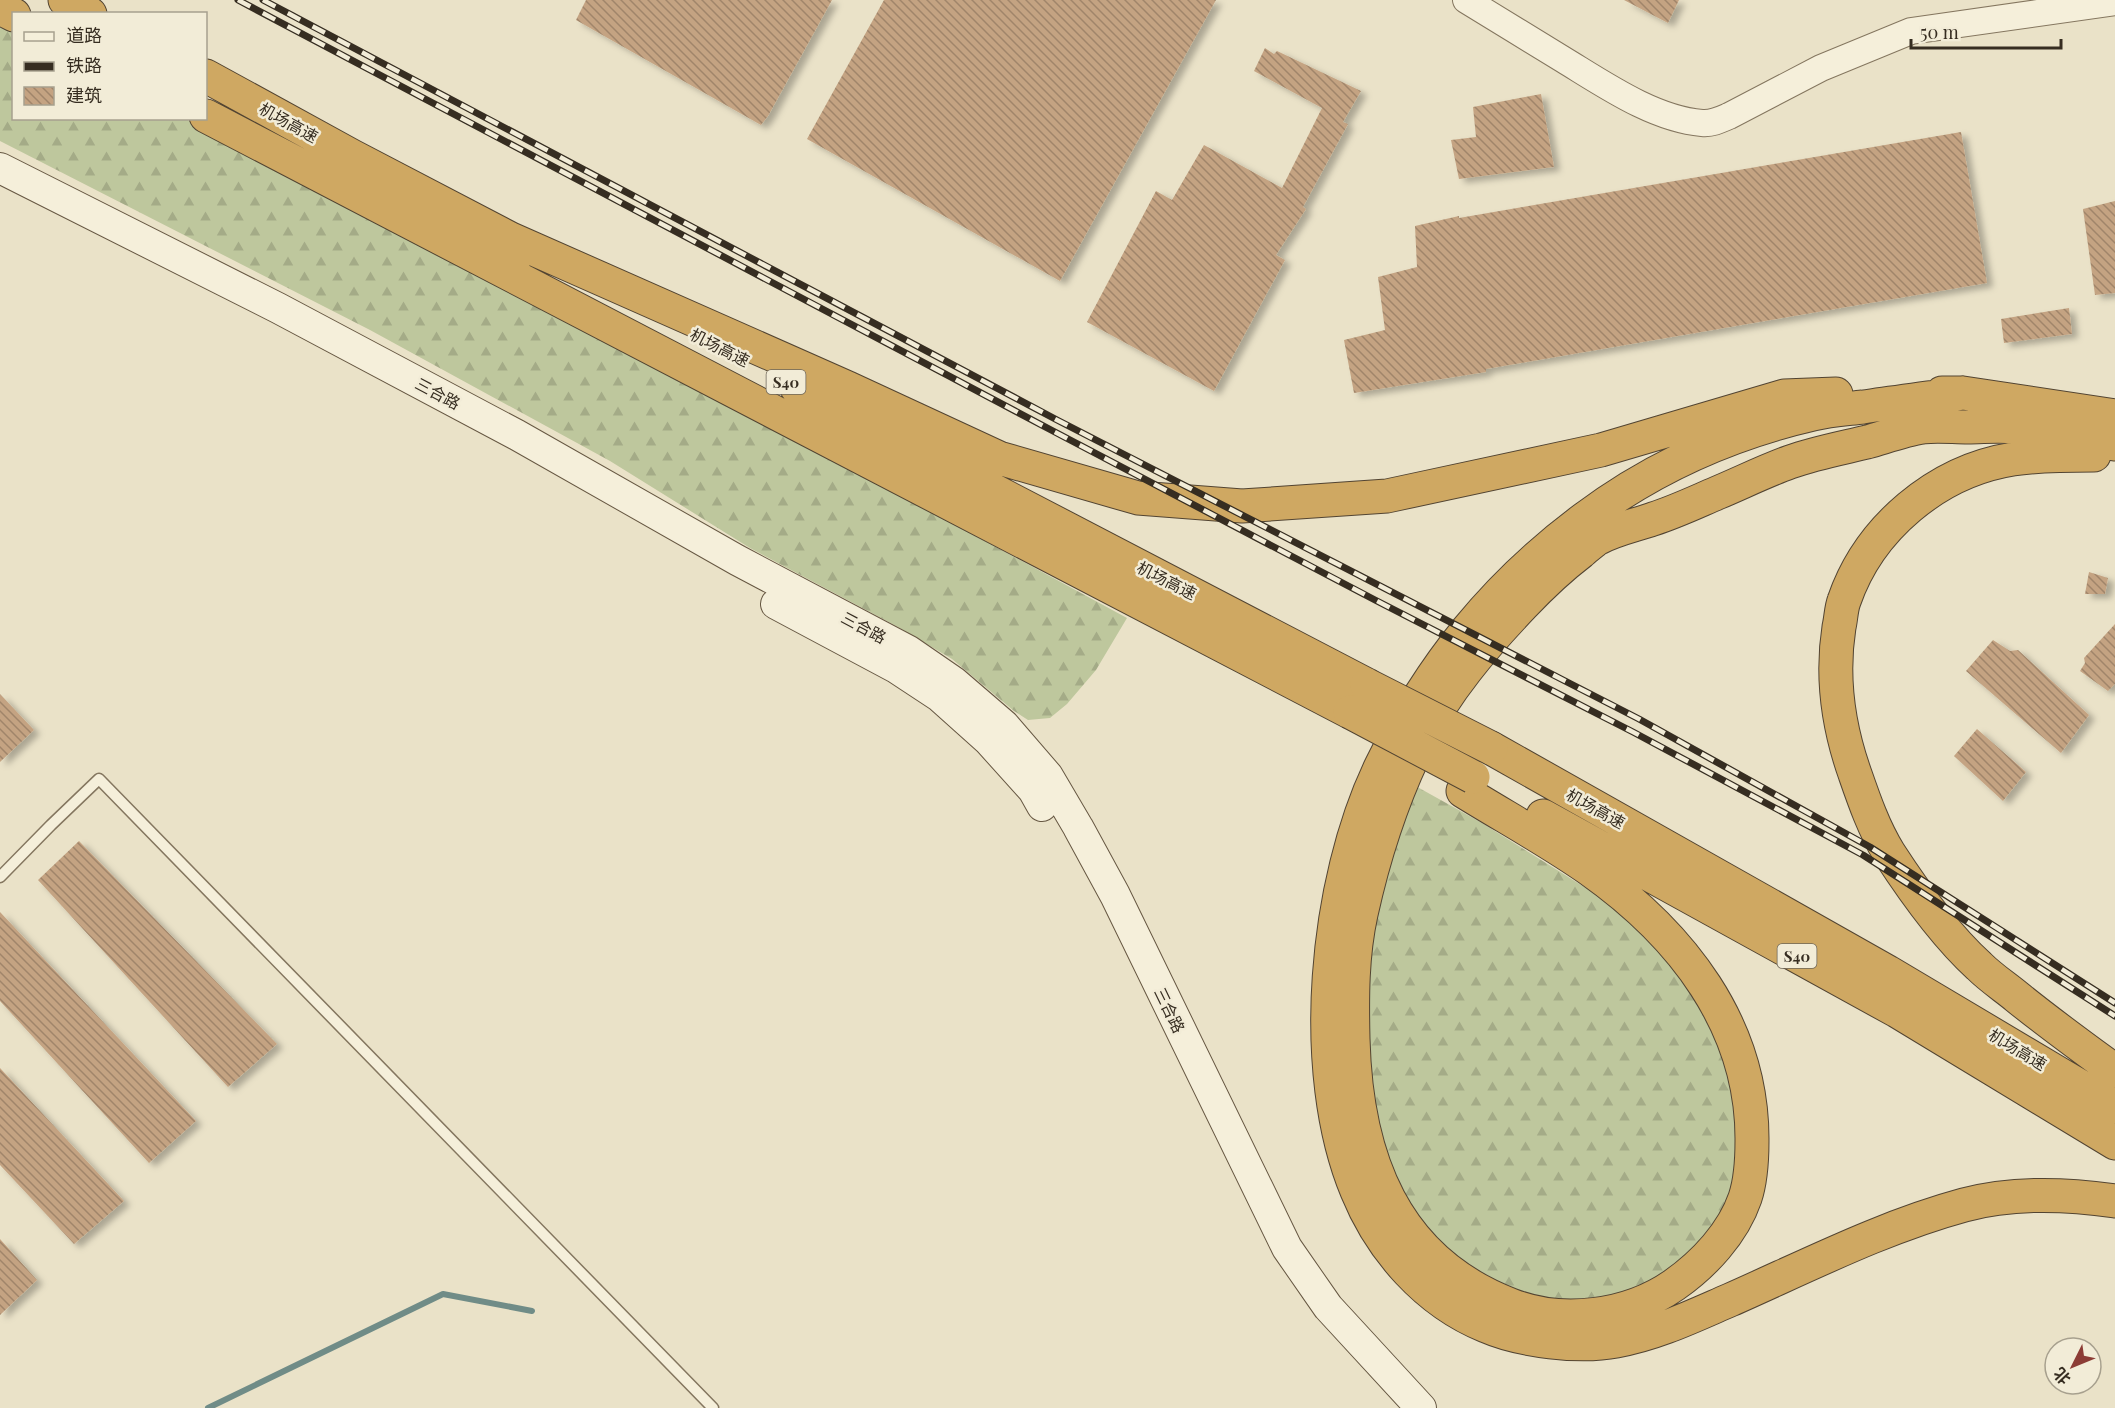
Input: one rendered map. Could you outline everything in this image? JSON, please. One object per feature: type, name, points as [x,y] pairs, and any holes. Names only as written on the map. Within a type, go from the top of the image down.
[{"type":"highway","points":[[65,0],[86,12]]},
{"type":"highway","name":"机场高速","points":[[207,77],[352,156],[1491,748],[1888,972],[2115,1107]]},
{"type":"highway","name":"机场高速","points":[[207,118],[1350,712],[1468,784],[1897,1011],[2115,1143]]},
{"type":"highway","points":[[512,239],[848,388],[999,458],[1138,498],[1242,506],[1387,496],[1601,450],[1784,396],[1880,392],[1963,393],[2115,416]]},
{"type":"highway","points":[[1963,393],[1817,413],[1749,431],[1682,459],[1635,484],[1582,520],[1521,573],[1473,621],[1437,668],[1404,722],[1378,772],[1358,828],[1342,883],[1331,957],[1328,1030],[1331,1091],[1355,1189],[1373,1224],[1401,1264],[1430,1293],[1458,1313],[1490,1328],[1525,1338],[1562,1342],[1609,1342],[1641,1335],[1737,1296],[1868,1238],[1932,1214],[1970,1203],[2005,1198],[2052,1196],[2115,1201]]},
{"type":"highway","points":[[1468,784],[1589,868],[1642,911],[1683,953],[1722,1011],[1744,1068],[1752,1114],[1752,1160],[1745,1198],[1732,1224],[1713,1252],[1691,1273],[1662,1294],[1628,1307],[1597,1314],[1560,1315],[1528,1312],[1491,1297],[1460,1279],[1436,1260],[1413,1237],[1390,1202],[1373,1163],[1361,1123],[1354,1063],[1352,992],[1360,918],[1380,839],[1402,780],[1423,735],[1447,697],[1495,635],[1549,577],[1598,538],[1661,517],[1792,461],[1924,427],[2013,426],[2115,444]]},
{"type":"highway","points":[[2115,455],[2055,455],[2011,459],[1976,469],[1941,485],[1905,509],[1866,553],[1844,602],[1835,654],[1836,702],[1846,749],[1866,805],[1887,851],[1935,918],[1978,966],[2115,1071]]},
{"type":"main road","name":"三合路","points":[[0,168],[278,308],[517,435],[737,560],[909,651],[954,682],[1004,725],[1048,776],[1115,895],[1287,1248],[1328,1307],[1421,1408]]},
{"type":"main road","name":"三合路","points":[[0,192],[269,325],[896,668],[940,697],[988,740],[1033,790],[1064,841],[1099,907],[1269,1260],[1314,1321],[1393,1408]]},
{"type":"street","points":[[1466,0],[1602,83],[1648,107],[1678,118],[1705,123],[1716,122],[1821,68],[1911,32],[2115,2]]},
{"type":"lane","points":[[0,877],[99,780],[713,1408]]},
{"type":"green space","points":[[0,16],[12,22],[12,120],[188,120],[900,495],[1127,618],[1096,670],[1067,704],[1050,718],[1028,720],[952,659],[898,627],[750,548],[610,461],[370,330],[0,141]]},
{"type":"green space","points":[[1412,784],[1482,823],[1629,915],[1676,966],[1713,1025],[1732,1079],[1740,1141],[1731,1196],[1703,1247],[1643,1290],[1552,1305],[1474,1277],[1406,1212],[1368,1110],[1365,956]]},
{"type":"building","points":[[586,0],[832,0],[761,125],[576,20]]},
{"type":"building","points":[[884,0],[1216,0],[1060,281],[807,139]]},
{"type":"building","points":[[1624,0],[1679,0],[1668,23]]},
{"type":"building","points":[[1265,48],[1274,54],[1277,51],[1361,91],[1343,122],[1348,124],[1303,207],[1306,209],[1276,255],[1285,260],[1214,391],[1087,322],[1156,191],[1172,200],[1204,145],[1282,188],[1322,108],[1254,71]]},
{"type":"building","points":[[1541,94],[1554,167],[1459,179],[1451,140],[1476,137],[1473,107]]},
{"type":"building","points":[[1961,132],[1987,283],[1486,369],[1486,372],[1354,393],[1344,340],[1385,330],[1378,277],[1417,267],[1415,226],[1459,216],[1459,218]]},
{"type":"building","points":[[2115,201],[2115,293],[2095,295],[2083,209]]},
{"type":"building","points":[[2069,308],[2072,334],[2004,343],[2001,319]]},
{"type":"building","points":[[2089,572],[2108,578],[2105,594],[2085,594]]},
{"type":"building","points":[[2115,624],[2115,684],[2108,691],[2080,671],[2085,663],[2084,658]]},
{"type":"building","points":[[1993,640],[2010,651],[2018,650],[2089,715],[2061,753],[1966,671]]},
{"type":"building","points":[[0,694],[34,730],[0,762]]},
{"type":"building","points":[[1977,729],[2026,772],[2003,801],[1954,756]]},
{"type":"building","points":[[79,841],[277,1044],[228,1087],[38,880]]},
{"type":"building","points":[[0,912],[196,1121],[149,1163],[0,1001]]},
{"type":"building","points":[[0,1068],[124,1201],[74,1244],[0,1165]]},
{"type":"building","points":[[0,1239],[37,1280],[0,1315]]},
{"type":"waterway","points":[[208,1408],[443,1294],[532,1311]]},
{"type":"railway","points":[[238,0],[1053,431],[1633,732],[1863,855],[2115,1016]]},
{"type":"railway","points":[[263,0],[1059,421],[1639,719],[1870,847],[2115,1003]]}]
